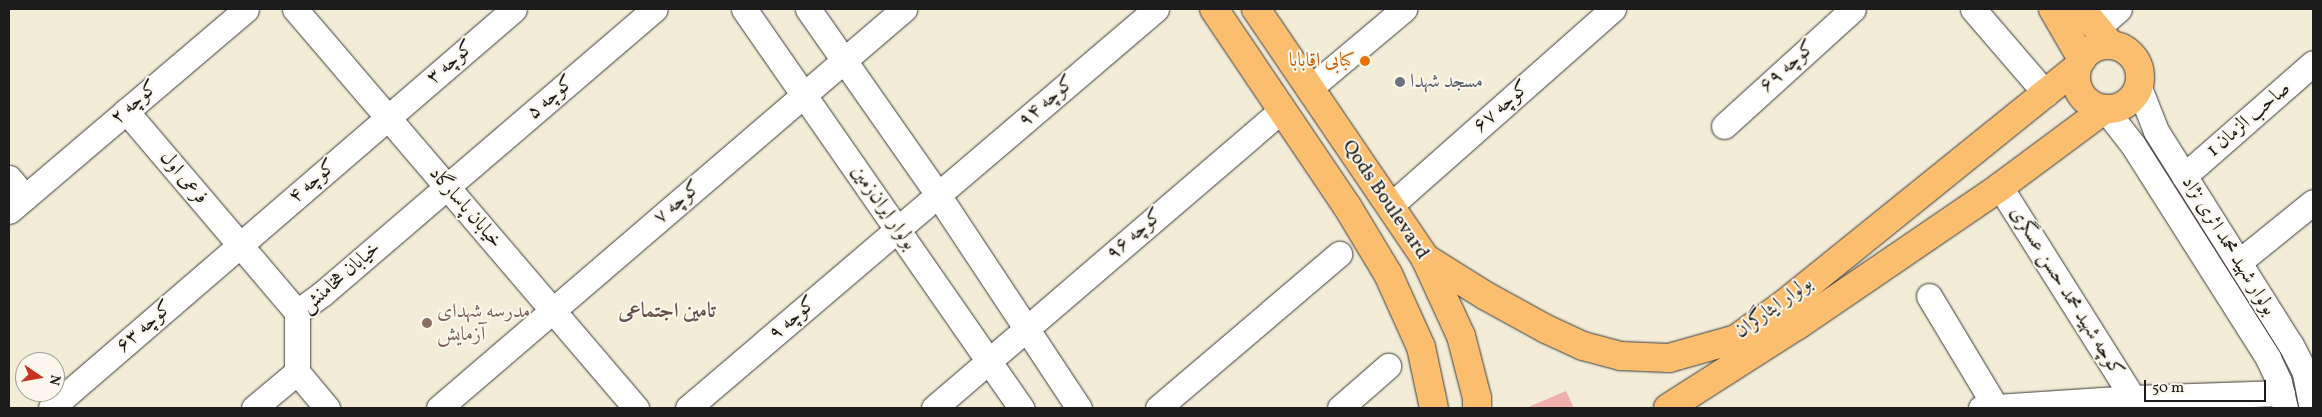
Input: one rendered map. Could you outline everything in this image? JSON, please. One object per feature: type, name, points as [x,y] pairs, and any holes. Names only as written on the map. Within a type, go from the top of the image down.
[{"type":"main road","name":"Qods Boulevard","points":[[1214,9],[1347,206],[1388,274],[1421,347],[1434,408]]},
{"type":"main road","name":"Qods Boulevard","points":[[1256,9],[1425,258],[1461,336],[1477,398],[1477,408]]},
{"type":"main road","points":[[2053,9],[2080,63],[2076,80],[2082,95],[2094,106],[2105,109]]},
{"type":"main road","name":"بولوار ایثارگران","points":[[1425,258],[1486,296],[1546,329],[1584,346],[1621,356],[1669,358],[1736,338],[1784,304],[2046,94],[2095,48],[2096,27]]},
{"type":"main road","points":[[2096,27],[2130,54],[2140,74],[2138,85]]},
{"type":"main road","name":"بولوار ایثارگران","points":[[1668,408],[1798,325],[2000,187],[2105,109],[2116,108],[2126,103],[2134,95],[2138,85]]},
{"type":"main road","points":[[1974,152],[1990,166],[2000,187]]},
{"type":"street","name":"کوچه ۲","points":[[9,178],[17,204],[246,9]]},
{"type":"street","name":"خیابان پاسارگاد","points":[[295,9],[636,408]]},
{"type":"street","name":"کوچه ۳","points":[[388,118],[514,9]]},
{"type":"street","name":"کوچه ۵","points":[[447,187],[655,9]]},
{"type":"street","name":"بولوار ایران‌زمین","points":[[744,9],[1021,408]]},
{"type":"street","points":[[808,9],[938,195],[1080,408]]},
{"type":"street","name":"کوچه ۷","points":[[439,408],[904,9]]},
{"type":"street","name":"کوچه ۹۴","points":[[897,229],[1156,9]]},
{"type":"street","points":[[1310,88],[1404,9]]},
{"type":"street","name":"کوچه ۶۷","points":[[1390,206],[1613,9]]},
{"type":"street","name":"کوچه ۶۹","points":[[1724,126],[1853,9]]},
{"type":"street","points":[[1973,9],[2046,94]]},
{"type":"street","points":[[2096,27],[2119,9]]},
{"type":"street","name":"صاحب الزمان 1","points":[[2184,176],[2313,63]]},
{"type":"street","name":"بولوار شهید محمد اثری نژاد","points":[[2138,85],[2156,131],[2291,345],[2305,373],[2312,400]]},
{"type":"street","name":"بولوار شهید محمد اثری نژاد","points":[[2105,109],[2133,145],[2268,358],[2280,382],[2283,400]]},
{"type":"street","name":"کوچه ۹۶","points":[[934,408],[1282,110]]},
{"type":"street","name":"فرعی اول","points":[[126,111],[297,312]]},
{"type":"street","name":"کوچه ۴","points":[[239,246],[388,118]]},
{"type":"street","points":[[2133,145],[2135,138],[2141,132],[2148,130],[2156,131]]},
{"type":"street","name":"خیابان هخامنش","points":[[297,372],[297,312],[322,294],[447,187]]},
{"type":"street","name":"کوچه شهید محمد حسن عسگری","points":[[2000,187],[2132,398]]},
{"type":"street","points":[[2239,262],[2313,202]]},
{"type":"street","name":"کوچه ۹","points":[[688,408],[897,229]]},
{"type":"street","name":"کوچه ۶۳","points":[[51,408],[239,246]]},
{"type":"street","points":[[1158,408],[1339,254]]},
{"type":"street","points":[[1929,296],[1988,407],[2132,398],[2283,400]]},
{"type":"street","points":[[1340,408],[1388,366]]},
{"type":"street","points":[[254,408],[297,372],[327,408]]},
{"type":"building","points":[[1566,391],[1574,408],[1526,408]]},
{"type":"place","name":"کبابی اقابابا","points":[[1365,61]]},
{"type":"place","name":"مسجد شهدا","points":[[1400,82]]},
{"type":"place","name":"مدرسه شهدای آزمایش","points":[[427,323]]},
{"type":"district","name":"تامین اجتماعی","points":[[667,312]]}]
